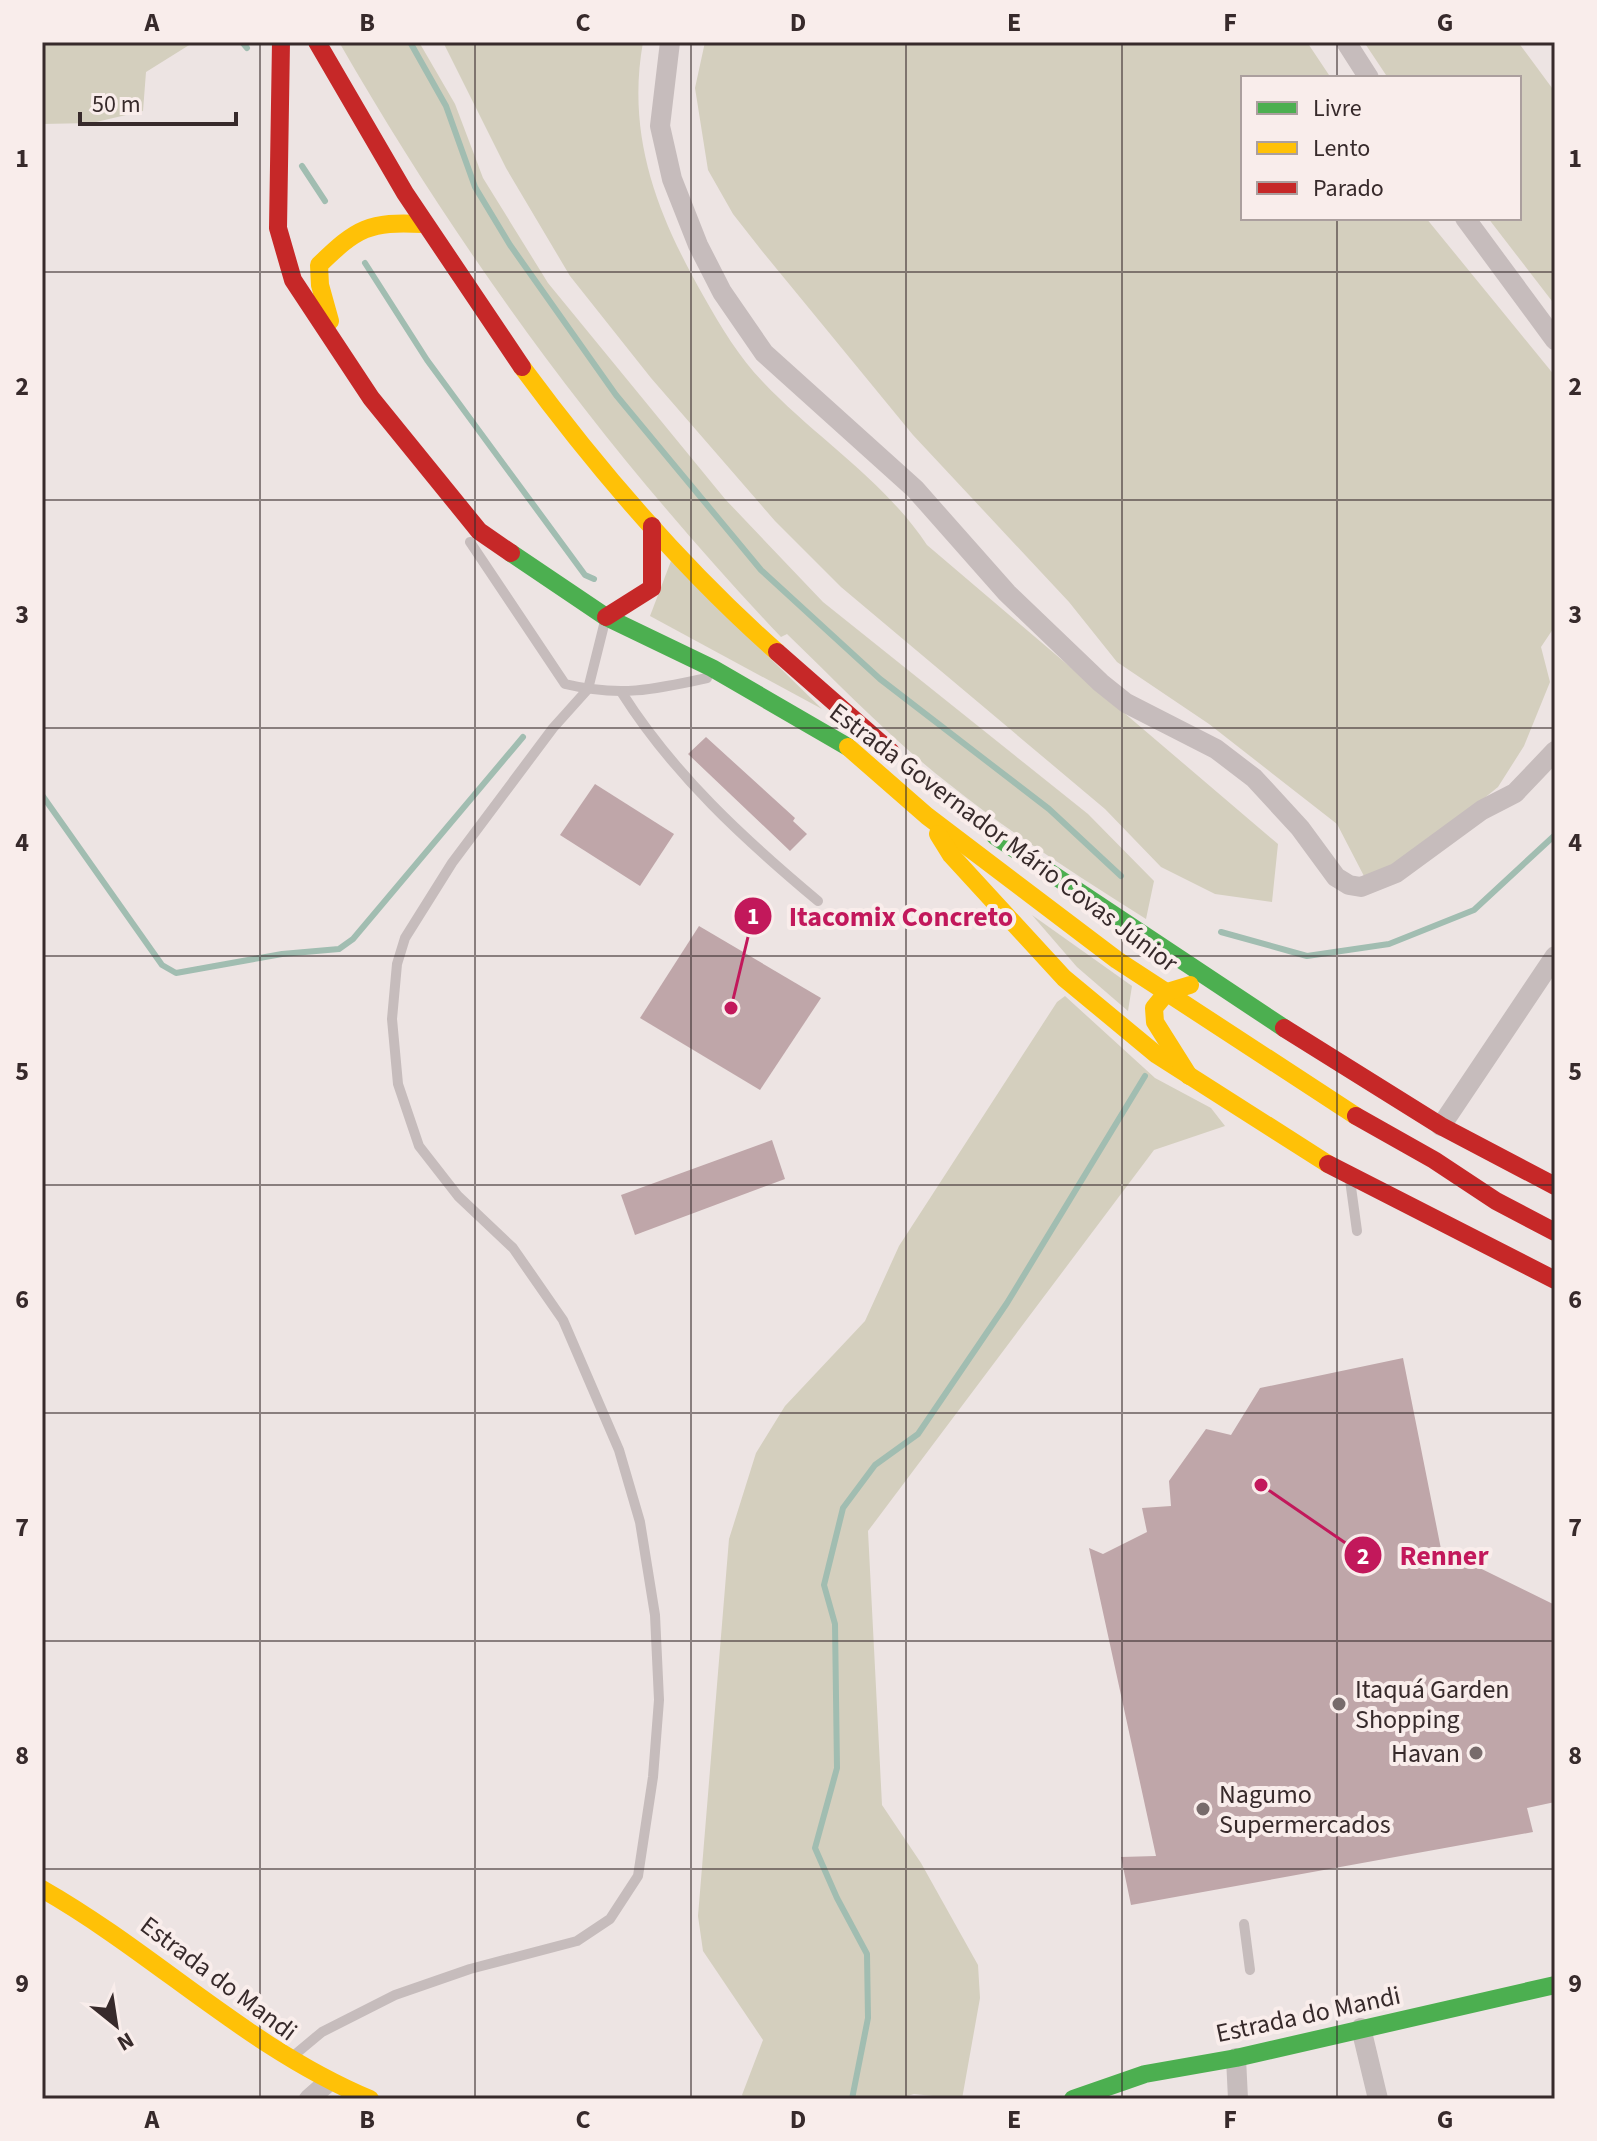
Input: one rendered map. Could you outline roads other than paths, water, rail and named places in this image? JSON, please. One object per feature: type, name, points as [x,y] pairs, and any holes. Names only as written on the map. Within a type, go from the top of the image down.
[{"type":"main road","name":"Estrada Governador Mário Covas Júnior","points":[[281,42],[278,228],[293,280],[391,424],[479,531],[606,617],[723,674],[846,745],[927,816],[1105,952],[1371,1126],[1434,1160],[1496,1201],[1555,1232]]},
{"type":"main road","name":"Estrada Governador Mário Covas Júnior","points":[[317,42],[423,224],[528,373],[652,526],[728,607],[905,764]]},
{"type":"main road","points":[[337,345],[320,285],[319,265],[356,229],[377,221],[423,224]]},
{"type":"main road","points":[[606,617],[638,600],[652,588],[652,526]]},
{"type":"main road","points":[[927,816],[951,855],[1064,978],[1116,1024],[1189,1076],[1350,1178],[1555,1280]]},
{"type":"main road","name":"Estrada Governador Mário Covas Júnior","points":[[986,829],[1022,857],[1232,995],[1441,1126],[1555,1186]]},
{"type":"main road","points":[[1189,1076],[1155,1022],[1154,1008],[1167,992],[1186,985],[1232,995]]},
{"type":"main road","name":"Estrada do Mandi","points":[[47,1895],[165,1967],[288,2061],[326,2084],[370,2099]]},
{"type":"main road","name":"Estrada do Mandi","points":[[1073,2099],[1145,2074],[1236,2058],[1555,1985]]},
{"type":"street","points":[[670,42],[660,126],[672,179],[698,245],[722,292],[764,353],[915,489],[1007,593],[1101,683],[1126,703],[1216,749],[1254,778],[1300,828],[1336,877],[1349,885],[1361,887],[1396,873],[1482,810],[1515,793],[1555,751]]},
{"type":"street","points":[[1346,42],[1368,76]]},
{"type":"street","points":[[1466,220],[1555,340]]},
{"type":"street","points":[[1441,1126],[1555,956]]},
{"type":"street","points":[[1361,2028],[1378,2099]]},
{"type":"street","points":[[1236,2058],[1238,2099]]},
{"type":"street","points":[[309,2099],[326,2084]]},
{"type":"lane","points":[[391,424],[565,684],[642,693],[723,674]]},
{"type":"lane","points":[[288,2061],[322,2032],[395,1995],[470,1969],[577,1941],[610,1919],[638,1876],[653,1777],[659,1700],[655,1615],[640,1522],[619,1450],[563,1320],[513,1248],[458,1196],[419,1146],[398,1084],[392,1019],[397,964],[410,928],[502,796],[588,689],[606,617]]},
{"type":"lane","points":[[622,693],[645,729],[701,794],[770,861],[818,901]]},
{"type":"lane","points":[[1350,1178],[1357,1231]]},
{"type":"lane","points":[[1244,1924],[1250,1970]]},
{"type":"waterway","points":[[242,42],[247,48]]},
{"type":"waterway","points":[[410,42],[446,106],[475,187],[510,245],[616,395],[761,570],[880,679],[1049,809],[1121,876]]},
{"type":"waterway","points":[[302,166],[325,201]]},
{"type":"waterway","points":[[365,263],[427,360],[585,575],[594,579]]},
{"type":"waterway","points":[[42,795],[162,965],[176,973],[282,954],[339,949],[353,939],[523,737]]},
{"type":"waterway","points":[[1221,932],[1307,956],[1389,944],[1474,910],[1555,835]]},
{"type":"waterway","points":[[852,2099],[868,2018],[867,1954],[815,1848],[837,1768],[835,1624],[824,1585],[843,1508],[875,1465],[918,1434],[1007,1303],[1145,1076]]},
{"type":"place","name":"Itacomix Concreto","points":[[731,1008]]},
{"type":"place","name":"Renner","points":[[1261,1485]]},
{"type":"place","name":"Itaquá Garden Shopping","points":[[1339,1704]]},
{"type":"place","name":"Havan","points":[[1476,1753]]},
{"type":"place","name":"Nagumo Supermercados","points":[[1203,1809]]}]
